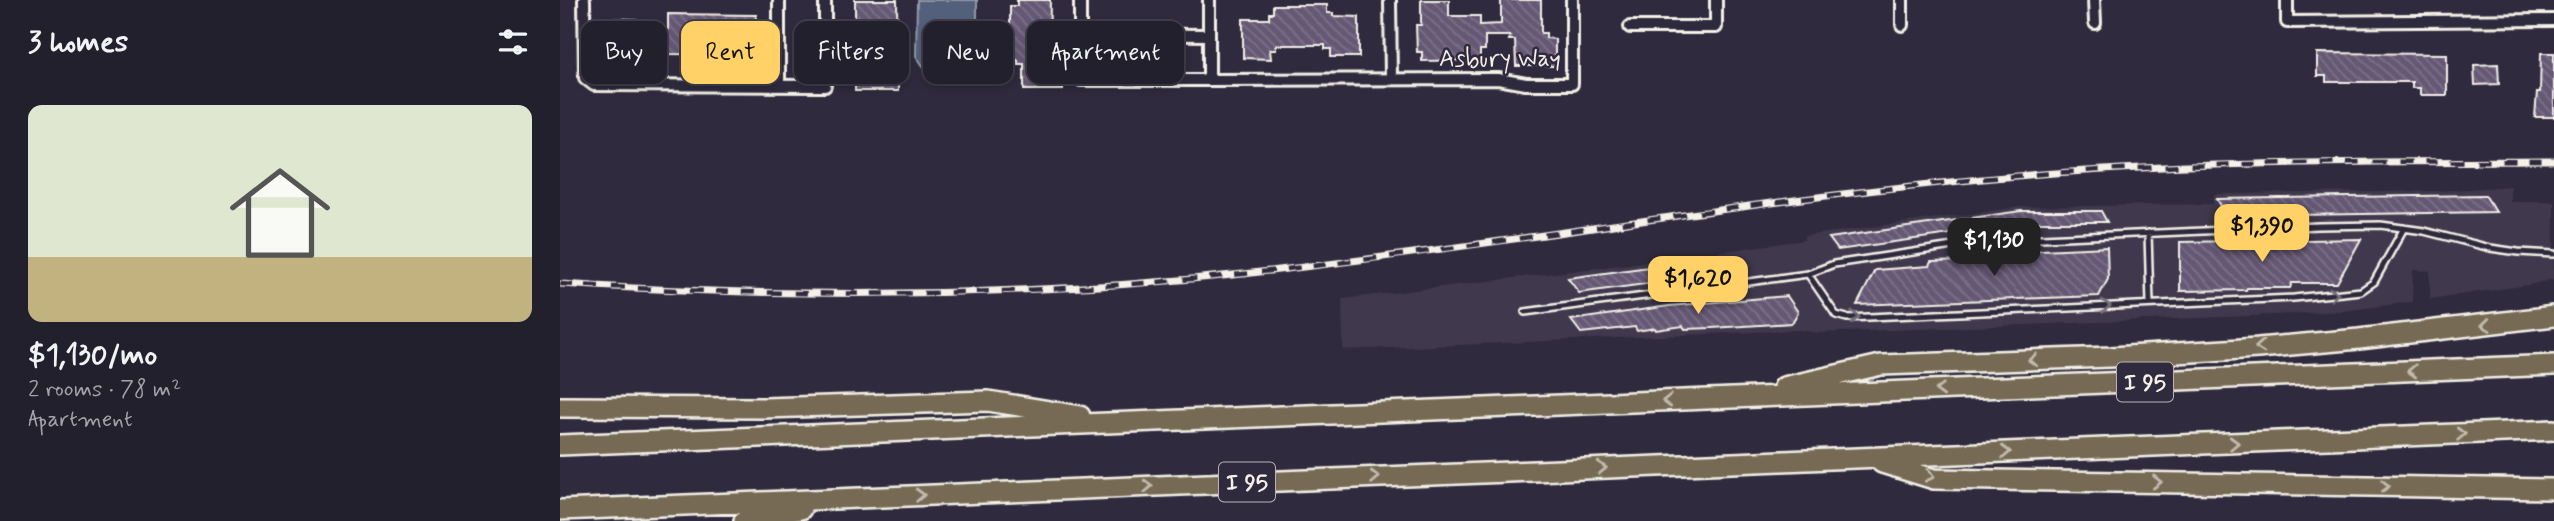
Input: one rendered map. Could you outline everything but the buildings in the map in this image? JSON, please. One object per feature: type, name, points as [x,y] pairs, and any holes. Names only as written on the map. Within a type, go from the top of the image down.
[{"type":"highway","points":[[1735,398],[1881,365],[2111,357],[2258,348],[2554,316]]},
{"type":"highway","name":"I 95","points":[[560,445],[2554,365]]},
{"type":"highway","points":[[560,407],[751,409],[988,401],[1122,423]]},
{"type":"highway","name":"I 95","points":[[560,510],[2554,430]]},
{"type":"highway","points":[[1865,458],[1934,479],[2554,489]]},
{"type":"highway","points":[[744,521],[852,498]]},
{"type":"street","points":[[584,0],[584,21]]},
{"type":"street","points":[[779,0],[779,85]]},
{"type":"street","points":[[593,84],[825,86],[825,0]]},
{"type":"street","points":[[1080,0],[1080,21]]},
{"type":"street","points":[[1209,0],[1209,80]]},
{"type":"street","points":[[1390,0],[1391,78]]},
{"type":"street","name":"Asbury Way","points":[[1184,80],[1498,79],[1526,84],[1572,84],[1572,0]]},
{"type":"street","points":[[1630,27],[1716,27],[1716,0]]},
{"type":"street","points":[[1902,0],[1902,25]]},
{"type":"street","points":[[2094,0],[2095,23]]},
{"type":"street","points":[[2287,0],[2287,22],[2554,20]]},
{"type":"street","points":[[1184,35],[1209,35]]},
{"type":"lane","points":[[1525,312],[1808,274],[1834,264],[1993,240],[2381,225],[2424,231],[2490,248],[2554,254]]},
{"type":"lane","points":[[1808,274],[1836,315],[1847,318],[2294,298],[2361,291],[2374,282],[2404,228]]},
{"type":"lane","points":[[2148,233],[2150,304]]},
{"type":"shaded area","points":[[2510,186],[2510,201],[2554,201],[2554,279],[2430,299],[2430,271],[2413,270],[2412,302],[2343,311],[2275,315],[1818,333],[1800,330],[1343,350],[1342,299],[1628,264],[1804,240],[1804,236],[2020,207],[2213,204],[2214,194],[2440,191]]},
{"type":"water","points":[[917,0],[977,0],[977,21],[923,21],[923,66],[916,56]]},
{"type":"railway","points":[[560,284],[816,293],[1072,288],[1243,274],[1425,252],[1789,201],[1971,180],[2190,166],[2554,161]]}]
